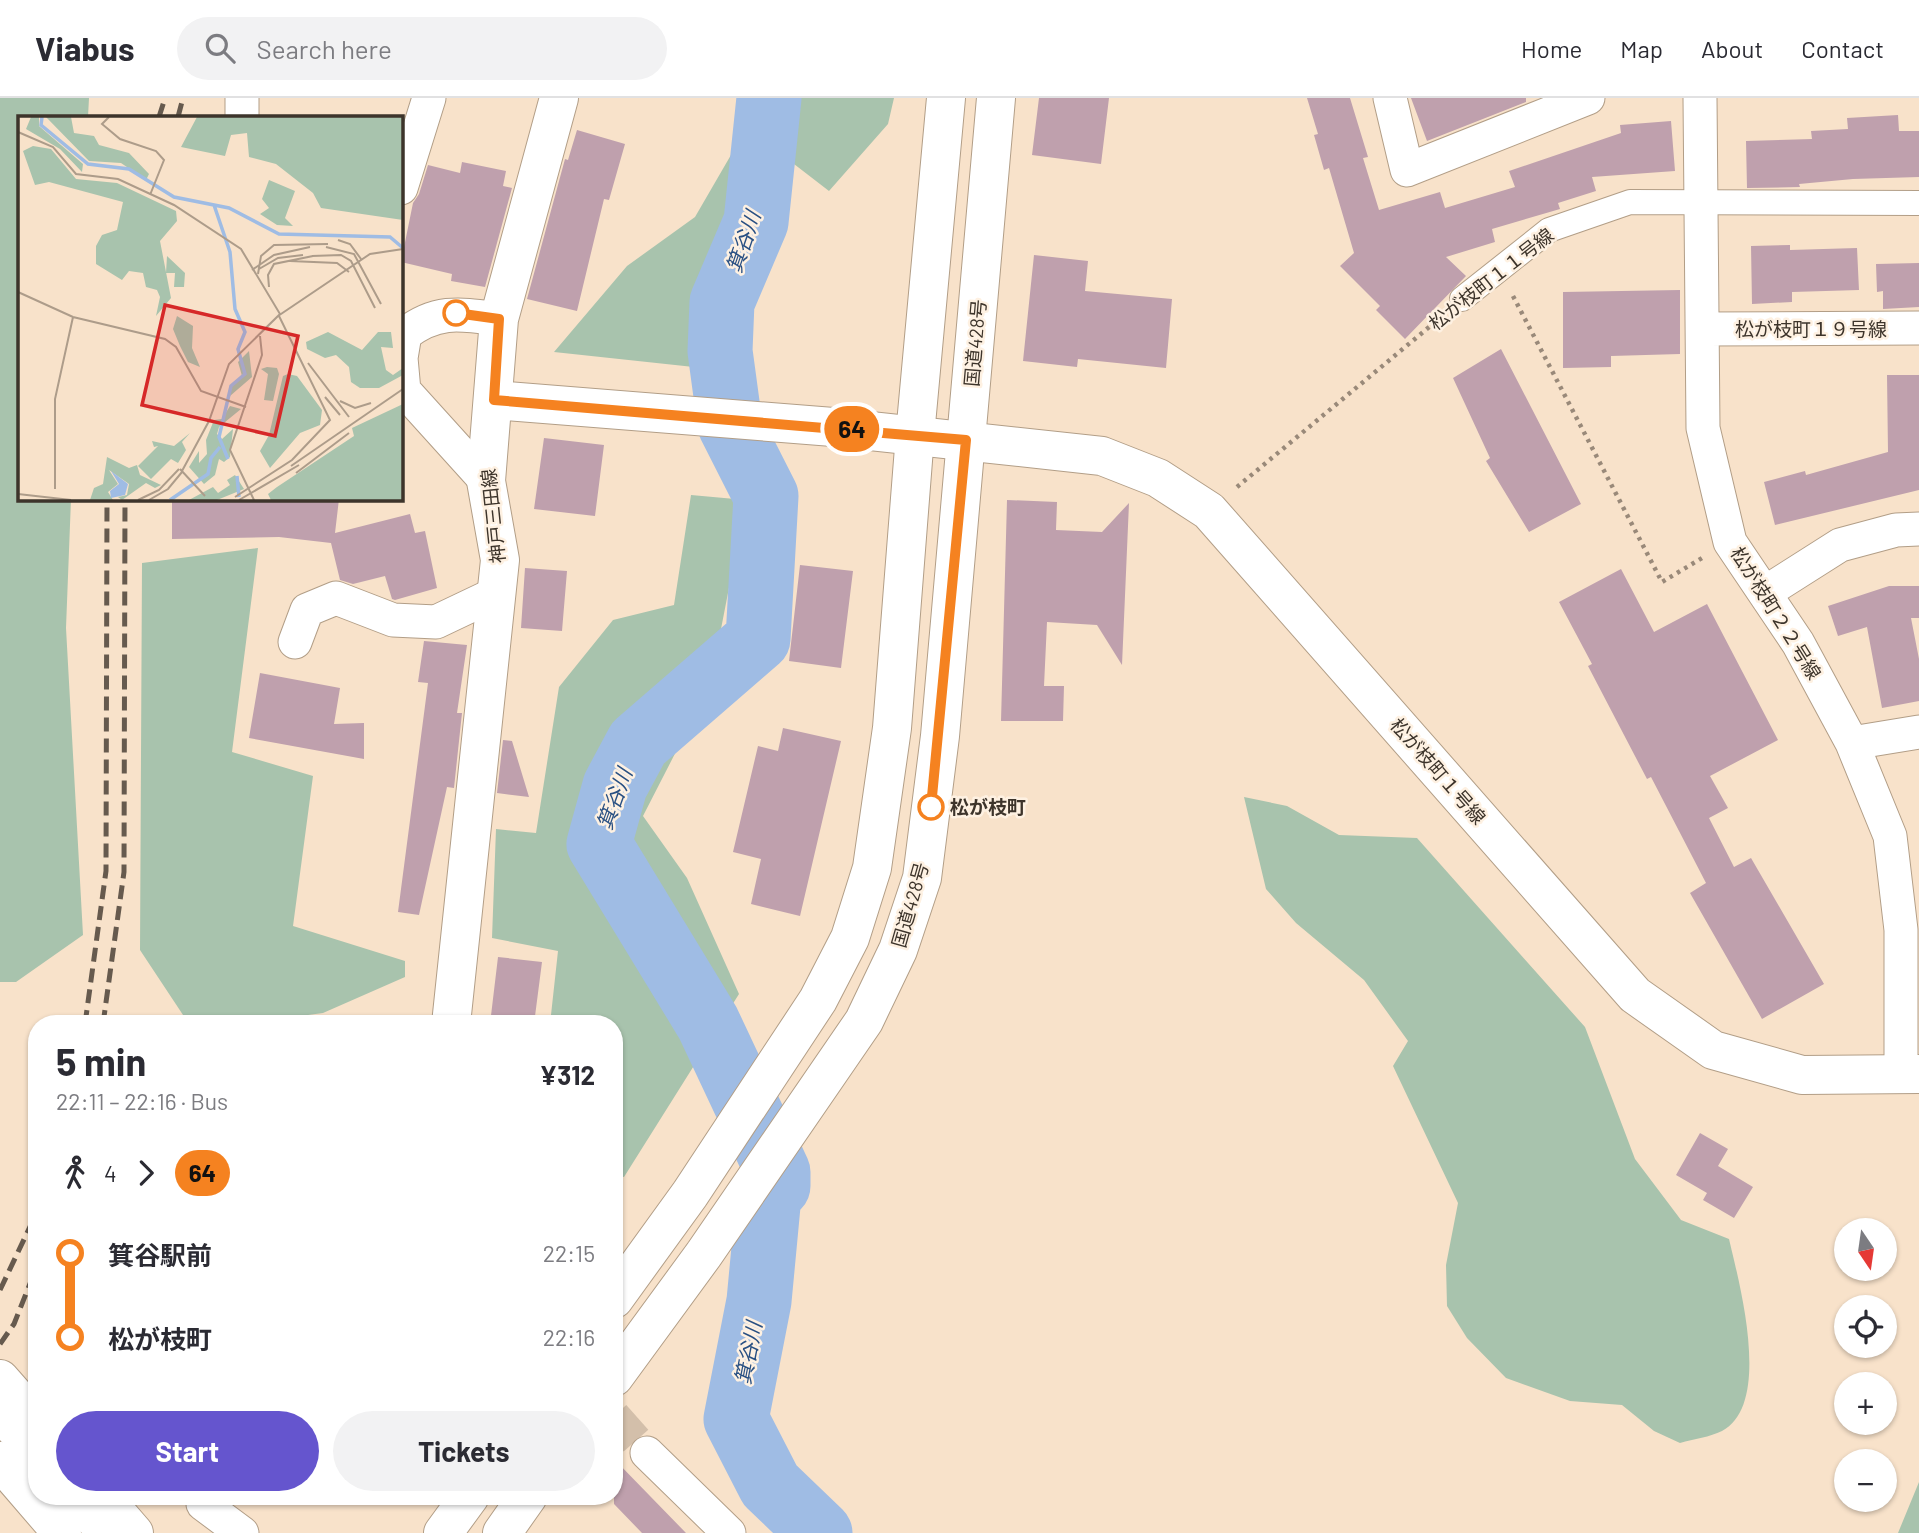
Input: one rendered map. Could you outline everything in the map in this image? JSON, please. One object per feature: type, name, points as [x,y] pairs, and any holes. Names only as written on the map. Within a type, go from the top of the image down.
[{"type":"main road","name":"神戸三田線","points":[[452,1015],[500,560],[486,481],[499,319],[559,98]]},
{"type":"main road","points":[[623,1286],[690,1194],[818,1000],[850,938],[872,867],[892,728],[915,435],[946,98]]},
{"type":"main road","name":"国道428号","points":[[623,1365],[704,1254],[863,1021],[898,950],[922,878],[940,736],[996,98]]},
{"type":"main road","points":[[494,400],[915,435]]},
{"type":"main road","name":"松が枝町１号線","points":[[915,435],[1102,456],[1158,478],[1209,511],[1635,995],[1713,1050],[1802,1075],[1910,1074]]},
{"type":"main road","points":[[0,1379],[28,1411]]},
{"type":"main road","points":[[0,1461],[28,1494]]},
{"type":"main road","points":[[38,1505],[62,1533]]},
{"type":"main road","points":[[110,1505],[134,1533]]},
{"type":"main road","points":[[443,1533],[463,1505]]},
{"type":"main road","points":[[502,1533],[522,1505]]},
{"type":"street","points":[[242,98],[242,116]]},
{"type":"street","points":[[402,185],[429,98]]},
{"type":"street","points":[[1390,98],[1407,170],[1588,98]]},
{"type":"street","name":"松が枝町２２号線","points":[[1700,98],[1703,428],[1730,542],[1798,643],[1852,743],[1889,836],[1910,930],[1910,1074]]},
{"type":"street","name":"松が枝町１１号線","points":[[1462,299],[1549,230],[1630,202],[1919,203]]},
{"type":"street","points":[[402,352],[405,334],[422,320],[456,313],[499,319]]},
{"type":"street","name":"松が枝町１９号線","points":[[1703,329],[1919,328]]},
{"type":"street","points":[[403,389],[486,481]]},
{"type":"street","points":[[1766,592],[1840,545],[1896,530],[1919,529]]},
{"type":"street","points":[[295,642],[307,610],[337,597],[393,620],[436,622],[497,593]]},
{"type":"street","points":[[1852,743],[1919,732]]},
{"type":"street","points":[[0,1415],[28,1447]]},
{"type":"street","points":[[647,1453],[695,1496],[729,1533]]},
{"type":"street","points":[[79,1505],[104,1533]]},
{"type":"street","points":[[204,1505],[242,1533]]},
{"type":"path","points":[[1499,270],[1662,582],[1730,542]]},
{"type":"path","name":"松が枝町１１号線","points":[[1209,511],[1462,299]]},
{"type":"green space","points":[[0,98],[89,98],[88,116],[18,116],[18,500],[71,500],[66,628],[83,935],[16,982],[0,982]]},
{"type":"green space","points":[[764,98],[894,98],[888,124],[829,191],[781,154],[746,202],[700,319],[703,368],[554,352],[627,266],[695,217]]},
{"type":"green space","points":[[691,495],[746,500],[721,629],[749,673],[683,738],[643,816],[687,878],[739,994],[624,1177],[623,1015],[551,1015],[558,951],[492,938],[496,829],[536,833],[559,687],[613,620],[674,605]]},
{"type":"green space","points":[[258,548],[232,752],[313,776],[293,926],[405,961],[405,977],[323,1013],[183,1015],[140,950],[142,563]]},
{"type":"green space","points":[[1244,797],[1287,806],[1339,835],[1417,838],[1585,1027],[1635,1159],[1681,1220],[1729,1239],[1745,1312],[1749,1370],[1746,1396],[1737,1417],[1722,1431],[1680,1443],[1654,1431],[1622,1405],[1570,1401],[1506,1378],[1467,1338],[1447,1306],[1446,1265],[1458,1203],[1393,1066],[1408,1041],[1364,980],[1296,923],[1266,889]]},
{"type":"green space","points":[[1919,1482],[1919,1533],[1898,1533]]},
{"type":"building","points":[[1039,98],[1109,98],[1101,164],[1032,155]]},
{"type":"building","points":[[1307,98],[1350,98],[1368,157],[1363,158],[1379,210],[1440,192],[1445,208],[1515,187],[1509,171],[1621,133],[1620,125],[1671,121],[1675,171],[1592,177],[1596,191],[1558,203],[1560,209],[1492,229],[1495,242],[1446,257],[1466,276],[1405,339],[1376,310],[1380,306],[1340,266],[1354,253],[1329,168],[1324,170],[1314,135],[1318,134]]},
{"type":"building","points":[[1411,98],[1526,98],[1526,102],[1427,141]]},
{"type":"building","points":[[1898,115],[1899,131],[1919,131],[1919,177],[1853,179],[1799,184],[1800,187],[1747,188],[1746,141],[1812,139],[1811,131],[1848,129],[1847,118]]},
{"type":"building","points":[[577,130],[625,144],[609,200],[604,199],[577,311],[527,299],[565,159],[568,160]]},
{"type":"building","points":[[462,162],[506,171],[503,186],[512,188],[485,287],[451,281],[452,274],[402,262],[413,203],[419,194],[428,165],[460,173]]},
{"type":"building","points":[[1790,245],[1790,250],[1857,248],[1859,290],[1792,292],[1792,302],[1752,304],[1751,246]]},
{"type":"building","points":[[1034,255],[1088,261],[1085,291],[1172,299],[1166,368],[1078,359],[1077,367],[1023,361]]},
{"type":"building","points":[[1919,263],[1919,307],[1883,309],[1883,291],[1877,292],[1876,264]]},
{"type":"building","points":[[1680,290],[1680,354],[1611,356],[1611,367],[1563,368],[1563,292]]},
{"type":"building","points":[[1501,349],[1581,504],[1529,532],[1486,461],[1490,458],[1453,378]]},
{"type":"building","points":[[1887,375],[1919,375],[1919,490],[1775,525],[1764,482],[1805,471],[1806,475],[1888,452]]},
{"type":"building","points":[[544,438],[604,445],[595,516],[534,509]]},
{"type":"building","points":[[172,500],[339,500],[335,533],[410,514],[415,533],[425,531],[437,588],[395,600],[392,599],[385,576],[353,584],[340,580],[331,543],[279,537],[172,539]]},
{"type":"building","points":[[1007,500],[1057,502],[1056,530],[1102,532],[1129,503],[1122,665],[1097,625],[1047,622],[1044,686],[1064,686],[1063,721],[1001,721]]},
{"type":"building","points":[[800,565],[853,571],[841,668],[789,661]]},
{"type":"building","points":[[525,568],[567,571],[562,631],[521,628]]},
{"type":"building","points":[[1621,569],[1654,632],[1707,604],[1778,740],[1710,776],[1728,808],[1709,818],[1734,867],[1751,858],[1824,984],[1762,1019],[1690,893],[1706,883],[1651,777],[1647,779],[1588,666],[1592,664],[1559,602]]},
{"type":"building","points":[[1889,586],[1919,586],[1919,618],[1911,618],[1919,659],[1919,701],[1882,708],[1867,627],[1838,636],[1828,606]]},
{"type":"building","points":[[424,641],[467,645],[457,713],[462,713],[454,788],[447,787],[419,915],[398,912],[428,683],[418,682]]},
{"type":"building","points":[[260,673],[340,688],[334,724],[364,723],[364,759],[249,738]]},
{"type":"building","points":[[783,728],[841,741],[800,916],[751,904],[761,859],[733,852],[758,746],[778,751]]},
{"type":"building","points":[[503,740],[512,741],[529,797],[497,793]]},
{"type":"building","points":[[498,957],[542,962],[535,1015],[491,1015]]},
{"type":"building","points":[[1700,1133],[1728,1149],[1718,1166],[1753,1187],[1734,1218],[1703,1200],[1707,1193],[1676,1175]]},
{"type":"building","points":[[623,1468],[686,1533],[642,1533],[615,1505],[623,1505]]},
{"type":"waterway","name":"箕谷川","points":[[769,98],[756,222],[722,302],[720,351],[730,425],[766,496],[758,639],[638,743],[615,786],[599,844],[708,1023],[778,1172],[778,1186],[769,1195],[759,1301],[736,1419],[770,1485],[820,1533]]},
{"type":"tunnel","points":[[623,1426],[647,1453]]},
{"type":"railway","points":[[159,116],[165,98]]},
{"type":"railway","points":[[178,116],[183,98]]},
{"type":"railway","points":[[86,1015],[106,871],[107,500]]},
{"type":"railway","points":[[104,1015],[124,872],[125,500]]},
{"type":"railway","points":[[0,1290],[28,1231]]},
{"type":"railway","points":[[0,1344],[14,1324],[28,1289]]},
{"type":"bus line","name":"64","points":[[456,313],[499,319],[494,400],[966,440],[940,736],[931,807]]},
{"type":"place","name":"松が枝町","points":[[931,807]]}]
